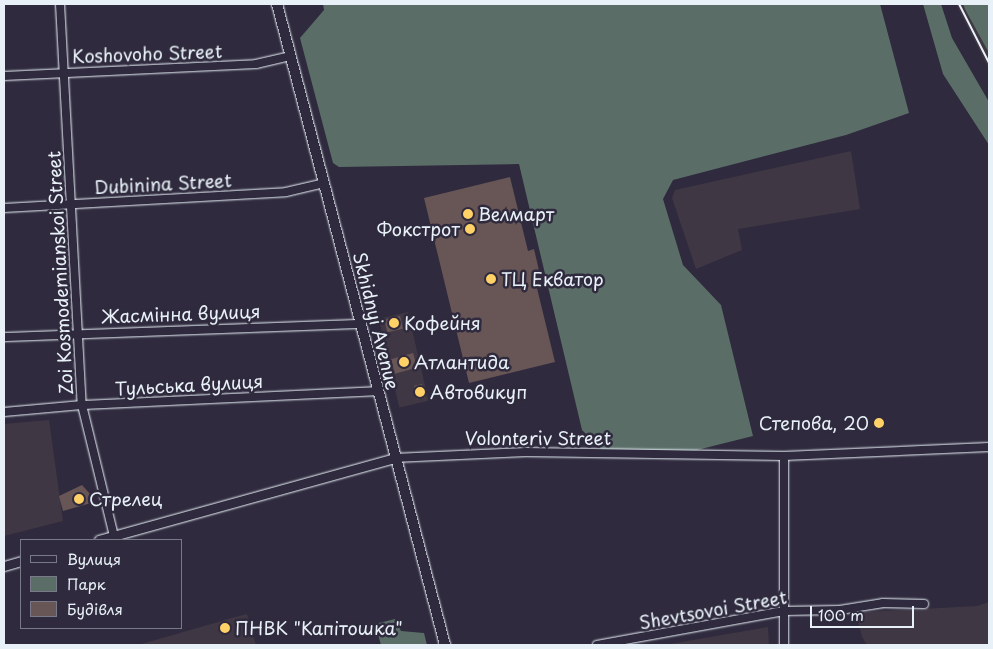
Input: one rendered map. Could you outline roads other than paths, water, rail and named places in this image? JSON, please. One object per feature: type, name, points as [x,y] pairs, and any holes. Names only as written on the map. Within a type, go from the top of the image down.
[{"type":"main road","name":"Skhidnyi Avenue","points":[[278,4],[394,458],[445,645]]},
{"type":"street","name":"Zoi Kosmodemianskoi Street","points":[[60,4],[82,405],[114,536]]},
{"type":"street","name":"Koshovoho Street","points":[[4,76],[256,64],[291,56]]},
{"type":"street","name":"Dubinina Street","points":[[4,208],[286,192],[324,183]]},
{"type":"street","name":"Жасмінна вулиця","points":[[4,337],[360,324]]},
{"type":"street","name":"Тульська вулиця","points":[[4,412],[82,405],[377,391]]},
{"type":"street","name":"Volonteriv Street","points":[[103,539],[394,458],[526,452],[784,456],[967,451],[989,447]]},
{"type":"street","points":[[784,456],[784,645]]},
{"type":"street","points":[[4,566],[20,561]]},
{"type":"street","name":"Shevtsovoi Street","points":[[597,645],[784,611],[840,610],[883,603],[924,604]]},
{"type":"railway","points":[[959,4],[989,63]]},
{"type":"place","name":"Велмарт","points":[[468,214]]},
{"type":"place","name":"Фокстрот","points":[[470,229]]},
{"type":"place","name":"ТЦ Екватор","points":[[491,279]]},
{"type":"place","name":"Кофейня","points":[[394,323]]},
{"type":"place","name":"Атлантида","points":[[404,362]]},
{"type":"place","name":"Автовикуп","points":[[420,392]]},
{"type":"place","name":"Степова, 20","points":[[879,423]]},
{"type":"place","name":"Стрелец","points":[[79,499]]},
{"type":"place","name":"ПНВК \"Капітошка\"","points":[[225,628]]}]
